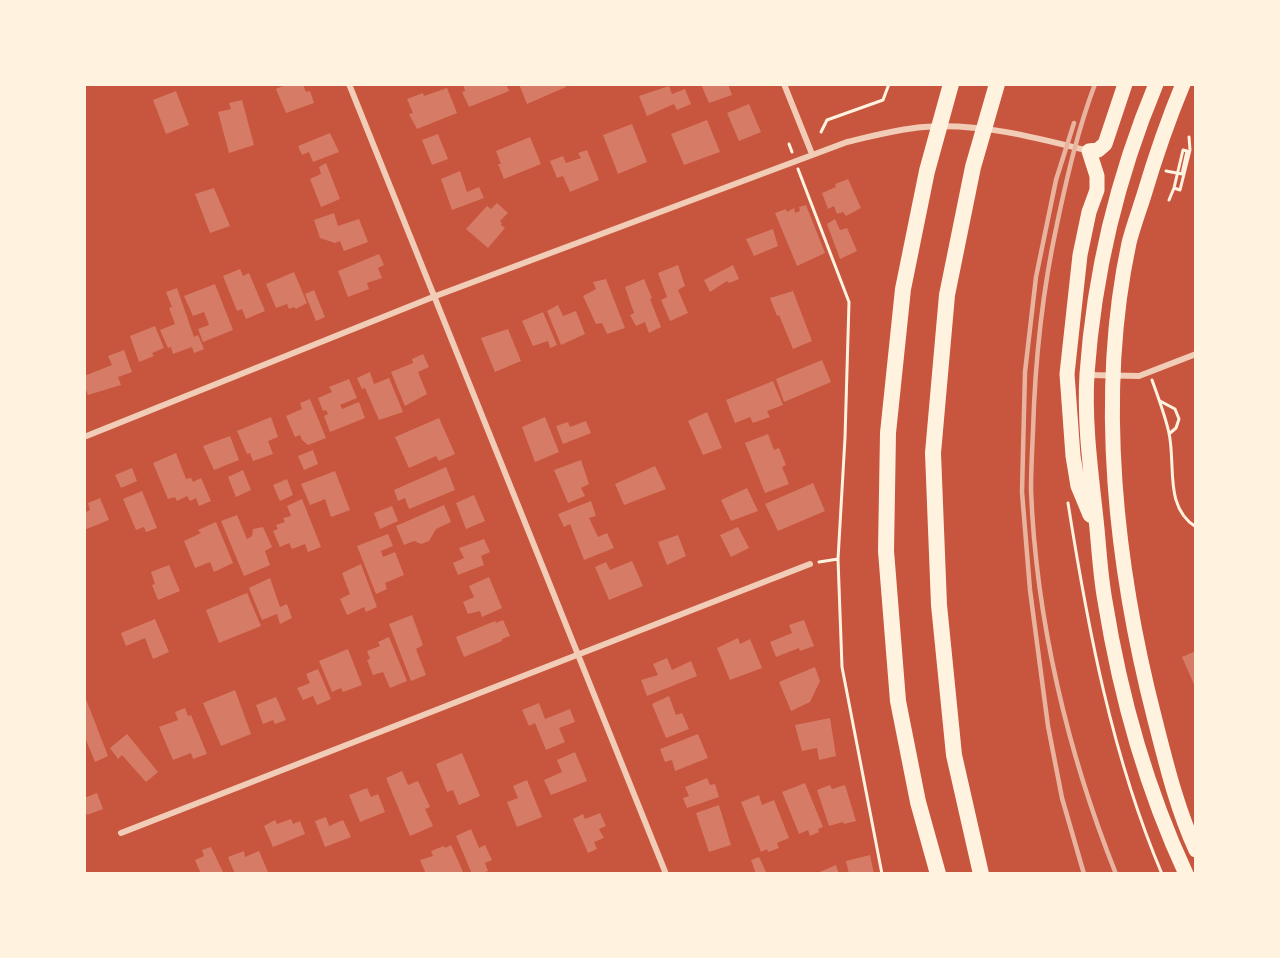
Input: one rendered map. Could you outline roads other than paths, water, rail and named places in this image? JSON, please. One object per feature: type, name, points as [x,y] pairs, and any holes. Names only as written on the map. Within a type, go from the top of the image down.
[{"type":"highway","points":[[938,874],[918,802],[898,701],[886,551],[888,433],[903,289],[927,171],[951,84]]},
{"type":"highway","points":[[981,874],[954,755],[939,605],[933,453],[947,296],[973,166],[997,84]]},
{"type":"main road","points":[[1097,532],[1078,486],[1070,432],[1068,362],[1080,255],[1089,212],[1097,190],[1097,176],[1089,151],[1098,150],[1105,144],[1125,84]]},
{"type":"main road","points":[[1156,84],[1119,186],[1097,291],[1087,375],[1090,459],[1104,600],[1129,711],[1149,780],[1186,874]]},
{"type":"main road","points":[[1183,84],[1129,242],[1119,305],[1114,376],[1114,460],[1129,599],[1140,664],[1161,746],[1196,850]]},
{"type":"main road","points":[[1068,362],[1087,375]]},
{"type":"street","points":[[350,84],[433,297],[666,874]]},
{"type":"street","points":[[784,84],[812,154]]},
{"type":"street","points":[[84,437],[433,297],[847,142],[886,132],[924,127],[964,127],[1023,134],[1089,151]]},
{"type":"street","points":[[1087,375],[1139,376],[1196,354]]},
{"type":"street","points":[[121,833],[810,564]]},
{"type":"railway","points":[[1095,84],[1069,171],[1047,276],[1035,379],[1031,490],[1040,588],[1057,686],[1083,782],[1116,874]]},
{"type":"railway","points":[[1074,123],[1056,180],[1036,277],[1025,372],[1022,492],[1030,590],[1048,726],[1062,798],[1084,874]]}]
